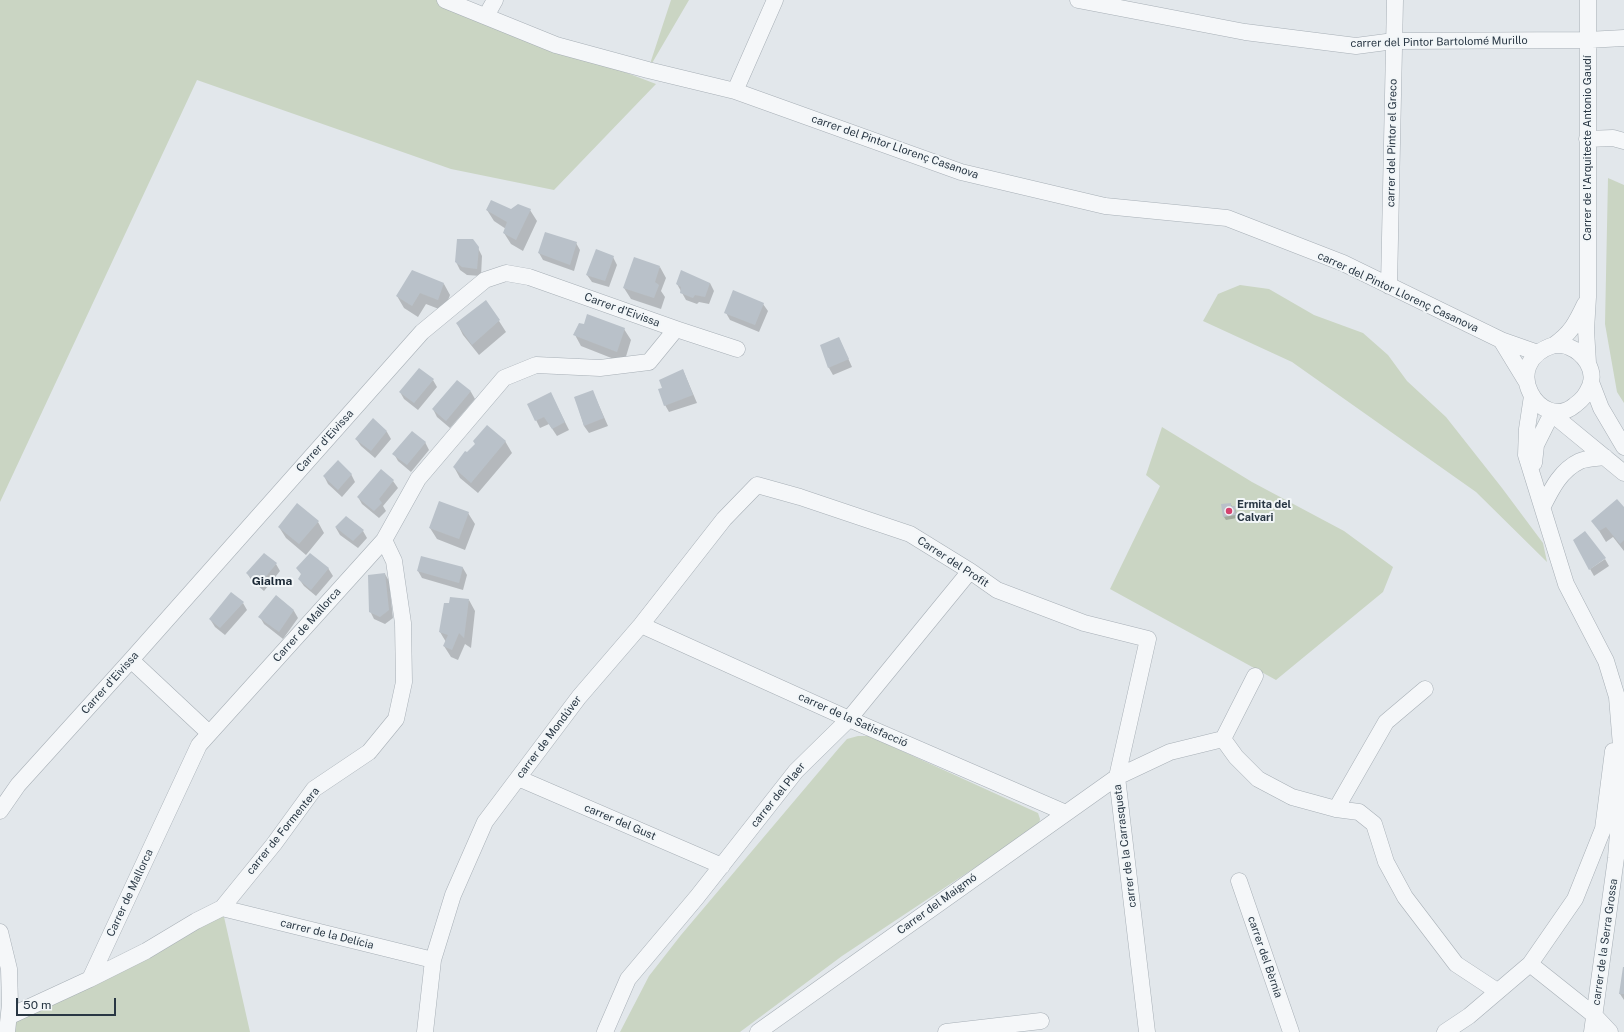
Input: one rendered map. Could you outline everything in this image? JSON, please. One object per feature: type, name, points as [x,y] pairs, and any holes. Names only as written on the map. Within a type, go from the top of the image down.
[{"type":"street","name":"carrer del Pintor Llorenç Casanova","points":[[445,0],[556,45],[648,70],[735,91],[961,172],[1104,206],[1227,218],[1343,263],[1501,340],[1538,353]]},
{"type":"street","points":[[486,16],[495,0]]},
{"type":"street","points":[[735,91],[775,0]]},
{"type":"street","name":"carrer del Pintor Bartolomé Murillo","points":[[1078,0],[1245,32],[1356,46],[1394,41],[1587,40],[1624,38]]},
{"type":"street","name":"carrer del Pintor el Greco","points":[[1389,286],[1395,0]]},
{"type":"street","name":"Carrer de l'Arquitecte Antonio Gaudí","points":[[1588,0],[1588,297],[1586,330],[1588,363]]},
{"type":"street","points":[[1587,139],[1613,138],[1624,141]]},
{"type":"street","name":"Carrer d'Eivissa","points":[[0,811],[18,785],[422,332],[485,280],[506,273],[529,277],[737,349]]},
{"type":"street","name":"Carrer de l'Arquitecte Antonio Gaudí","points":[[1554,345],[1567,336],[1578,319],[1588,297]]},
{"type":"street","name":"Carrer de Mallorca","points":[[90,979],[199,746],[209,733],[384,540],[418,479],[504,378],[536,365],[600,368],[649,362],[676,329]]},
{"type":"street","points":[[1501,340],[1529,389],[1553,412],[1624,473]]},
{"type":"street","points":[[1529,389],[1528,366],[1538,353],[1554,345],[1568,346],[1580,352],[1588,363],[1591,372],[1591,382],[1601,408],[1624,447]]},
{"type":"street","points":[[1553,412],[1573,407],[1585,397],[1591,382]]},
{"type":"street","name":"carrer de la Serra Grossa","points":[[1529,389],[1526,455],[1566,584],[1606,661],[1617,697],[1622,758],[1621,796],[1616,858],[1592,1032]]},
{"type":"street","name":"carrer de la Serra Grossa","points":[[1532,475],[1536,445],[1553,412]]},
{"type":"street","points":[[1543,506],[1553,485],[1568,469],[1581,460],[1605,457]]},
{"type":"street","name":"Carrer del Profit","points":[[757,485],[800,497],[910,534],[970,571],[997,590],[1076,620],[1148,639]]},
{"type":"street","name":"carrer de Mondúver","points":[[426,1032],[433,960],[453,895],[485,822],[579,697],[641,625],[724,519],[757,485]]},
{"type":"street","name":"carrer de Formentera","points":[[90,979],[146,951],[196,921],[222,908],[274,844],[314,789],[369,752],[396,719],[404,682],[403,624],[394,561],[384,540]]},
{"type":"street","name":"carrer del Plaer","points":[[605,1032],[628,979],[722,866],[796,771],[849,719],[970,571]]},
{"type":"street","name":"carrer de la Satisfacció","points":[[641,625],[849,719],[1066,813]]},
{"type":"street","name":"carrer de la Carrasqueta","points":[[1147,1032],[1117,777],[1148,639]]},
{"type":"street","points":[[131,660],[209,733]]},
{"type":"street","name":"carrer de la Serra Grossa","points":[[1445,1032],[1469,1016],[1530,964],[1575,899],[1603,829],[1614,742],[1606,661]]},
{"type":"street","points":[[1255,676],[1223,739],[1236,757],[1258,779],[1292,797],[1336,809],[1359,812],[1374,824],[1386,862],[1405,897],[1456,964],[1497,991]]},
{"type":"street","points":[[1336,809],[1386,722],[1425,689]]},
{"type":"street","name":"Carrer del Maigmó","points":[[758,1032],[1117,777],[1170,752],[1223,739]]},
{"type":"street","name":"carrer del Gust","points":[[518,778],[722,866]]},
{"type":"street","points":[[1594,851],[1605,849],[1616,858]]},
{"type":"street","name":"carrer del Bèrnia","points":[[1239,882],[1291,1032]]},
{"type":"street","name":"carrer de la Delícia","points":[[222,908],[433,960]]},
{"type":"street","points":[[0,932],[10,969],[10,1016],[7,1032]]},
{"type":"street","points":[[1530,964],[1594,1015],[1610,1032]]},
{"type":"street","points":[[10,1016],[90,979]]},
{"type":"street","points":[[946,1032],[1041,1022]]},
{"type":"green space","points":[[0,0],[436,0],[656,84],[554,190],[451,169],[197,80],[0,502]]},
{"type":"green space","points":[[671,0],[689,0],[648,70]]},
{"type":"green space","points":[[1608,178],[1624,185],[1624,403],[1617,392],[1605,324]]},
{"type":"green space","points":[[1240,285],[1269,289],[1314,315],[1363,333],[1388,355],[1407,381],[1446,417],[1502,488],[1543,543],[1547,562],[1476,492],[1292,362],[1203,321],[1218,294]]},
{"type":"green space","points":[[1162,427],[1252,482],[1344,531],[1393,567],[1383,592],[1276,680],[1110,589],[1160,486],[1146,475]]},
{"type":"green space","points":[[858,736],[869,736],[1038,813],[1040,819],[1039,825],[842,956],[740,1032],[620,1032],[649,976],[681,935],[847,739]]},
{"type":"green space","points":[[222,908],[250,1032],[7,1032],[10,1016]]},
{"type":"building","points":[[491,200],[511,209],[518,204],[531,209],[516,240],[503,233],[507,222],[486,210]]},
{"type":"building","points":[[545,232],[577,242],[570,265],[538,253]]},
{"type":"building","points":[[457,239],[473,239],[479,247],[477,269],[462,267],[455,262]]},
{"type":"building","points":[[596,249],[614,256],[605,281],[586,275]]},
{"type":"building","points":[[634,257],[660,266],[655,282],[659,285],[654,298],[623,288]]},
{"type":"building","points":[[412,270],[444,283],[438,300],[420,293],[412,306],[396,296]]},
{"type":"building","points":[[681,270],[710,283],[705,297],[695,295],[693,298],[680,293],[681,287],[676,284]]},
{"type":"building","points":[[733,290],[764,303],[755,325],[724,313]]},
{"type":"building","points":[[486,300],[500,320],[472,345],[456,323]]},
{"type":"building","points":[[587,314],[625,328],[617,352],[573,335],[579,323],[584,324]]},
{"type":"building","points":[[839,337],[849,359],[828,368],[820,345]]},
{"type":"building","points":[[419,368],[434,379],[414,403],[399,392]]},
{"type":"building","points":[[683,369],[693,395],[664,406],[658,389],[662,388],[659,380]]},
{"type":"building","points":[[457,380],[471,391],[446,421],[432,409]]},
{"type":"building","points":[[593,390],[604,418],[584,426],[574,397]]},
{"type":"building","points":[[551,392],[565,422],[552,429],[544,417],[535,421],[527,404]]},
{"type":"building","points":[[373,418],[387,431],[371,451],[355,439]]},
{"type":"building","points":[[487,425],[506,441],[471,483],[453,467],[465,451],[467,452],[475,444],[473,441]]},
{"type":"building","points":[[412,431],[426,442],[407,465],[392,454]]},
{"type":"building","points":[[338,460],[352,474],[338,490],[323,476]]},
{"type":"building","points":[[381,469],[394,480],[379,499],[382,503],[374,511],[357,497]]},
{"type":"building","points":[[1617,499],[1624,507],[1624,540],[1620,544],[1606,527],[1599,531],[1591,521]]},
{"type":"building","points":[[439,501],[469,512],[459,539],[429,528]]},
{"type":"building","points":[[297,503],[319,521],[299,544],[278,527]]},
{"type":"building","name":"Ermita del Calvari","points":[[1231,503],[1231,506],[1235,506],[1236,515],[1223,517],[1221,504]]},
{"type":"building","points":[[346,516],[364,530],[353,541],[335,527]]},
{"type":"building","points":[[1585,531],[1606,558],[1589,570],[1573,540]]},
{"type":"building","points":[[264,553],[277,563],[259,585],[246,573]]},
{"type":"building","points":[[310,553],[329,568],[311,590],[298,579],[301,574],[296,568]]},
{"type":"building","points":[[421,556],[463,567],[459,583],[417,571]]},
{"type":"building","points":[[385,573],[389,610],[380,617],[369,612],[368,575]]},
{"type":"building","points":[[231,592],[244,602],[220,628],[209,619]]},
{"type":"building","points":[[276,595],[294,610],[279,632],[258,617]]},
{"type":"building","points":[[450,597],[469,599],[464,638],[459,633],[452,650],[443,646],[448,635],[439,632],[444,603],[449,603]]},
{"type":"building","points":[[1623,967],[1624,994],[1619,994]]},
{"type":"place","name":"Ermita del Calvari","points":[[1229,511]]},
{"type":"district","name":"Gialma","points":[[272,581]]}]
